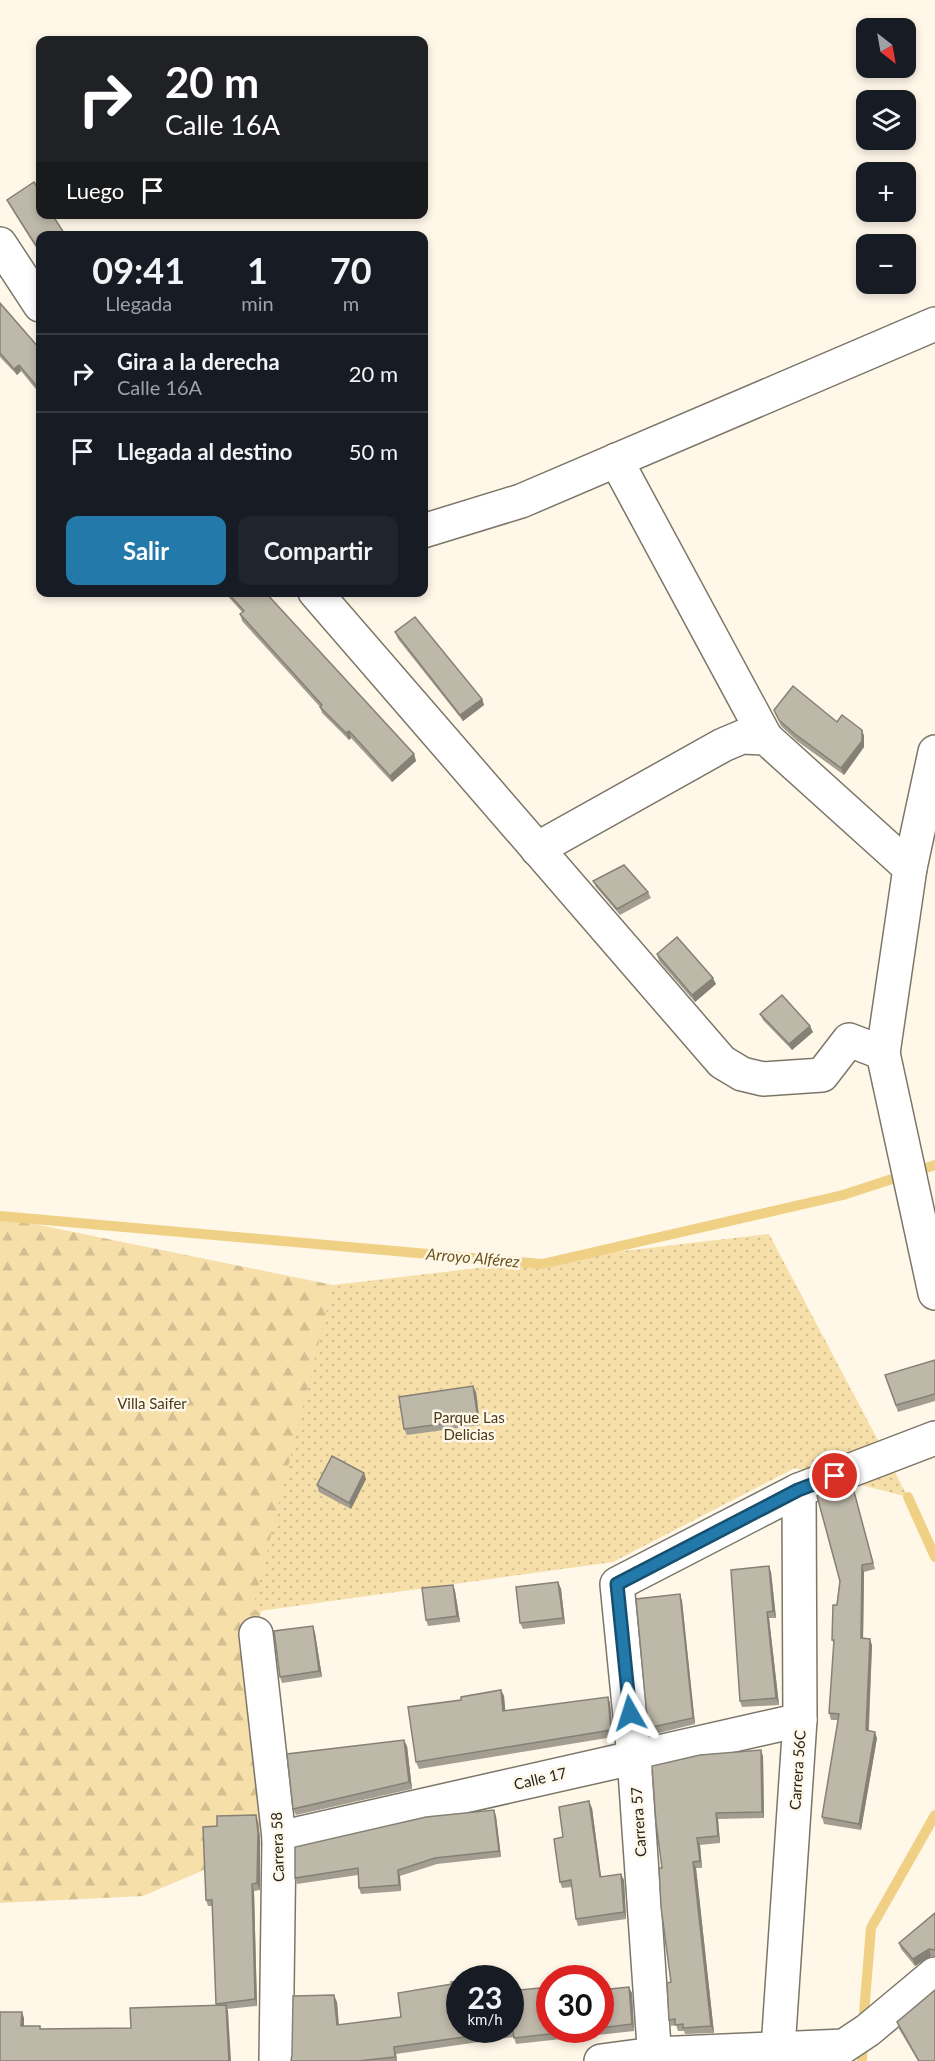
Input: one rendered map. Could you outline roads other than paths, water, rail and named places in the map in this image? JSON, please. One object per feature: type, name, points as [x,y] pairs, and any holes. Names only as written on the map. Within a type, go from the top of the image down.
[{"type":"street","points":[[0,244],[36,299]]},
{"type":"street","points":[[428,529],[521,501],[935,324]]},
{"type":"street","points":[[616,460],[766,738],[910,868]]},
{"type":"street","points":[[319,597],[722,1062],[742,1074],[763,1079],[822,1075],[849,1040],[883,1053]]},
{"type":"street","points":[[537,849],[723,746],[742,737],[766,738]]},
{"type":"street","points":[[932,1280],[883,1053],[910,868],[935,752]]},
{"type":"street","points":[[798,1490],[935,1438]]},
{"type":"street","name":"Carrera 57","points":[[654,2058],[634,1757],[617,1584],[798,1490]]},
{"type":"street","name":"Carrera 56C","points":[[778,2049],[800,1720],[798,1490]]},
{"type":"street","name":"Carrera 58","points":[[256,1634],[279,1838],[276,2061]]},
{"type":"street","name":"Calle 17","points":[[279,1838],[800,1720]]},
{"type":"street","points":[[601,2061],[778,2049],[856,2038],[935,1974]]},
{"type":"waterway","name":"Arroyo Alférez","points":[[0,1216],[542,1264],[843,1195],[935,1165]]},
{"type":"waterway","points":[[908,1497],[935,1557]]},
{"type":"waterway","points":[[863,2025],[871,1928],[935,1815]]},
{"type":"waterway","points":[[862,2061],[863,2040]]},
{"type":"park label","name":"Villa Saifer","points":[[152,1403]]},
{"type":"park label","name":"Parque Las Delicias","points":[[469,1426]]}]
